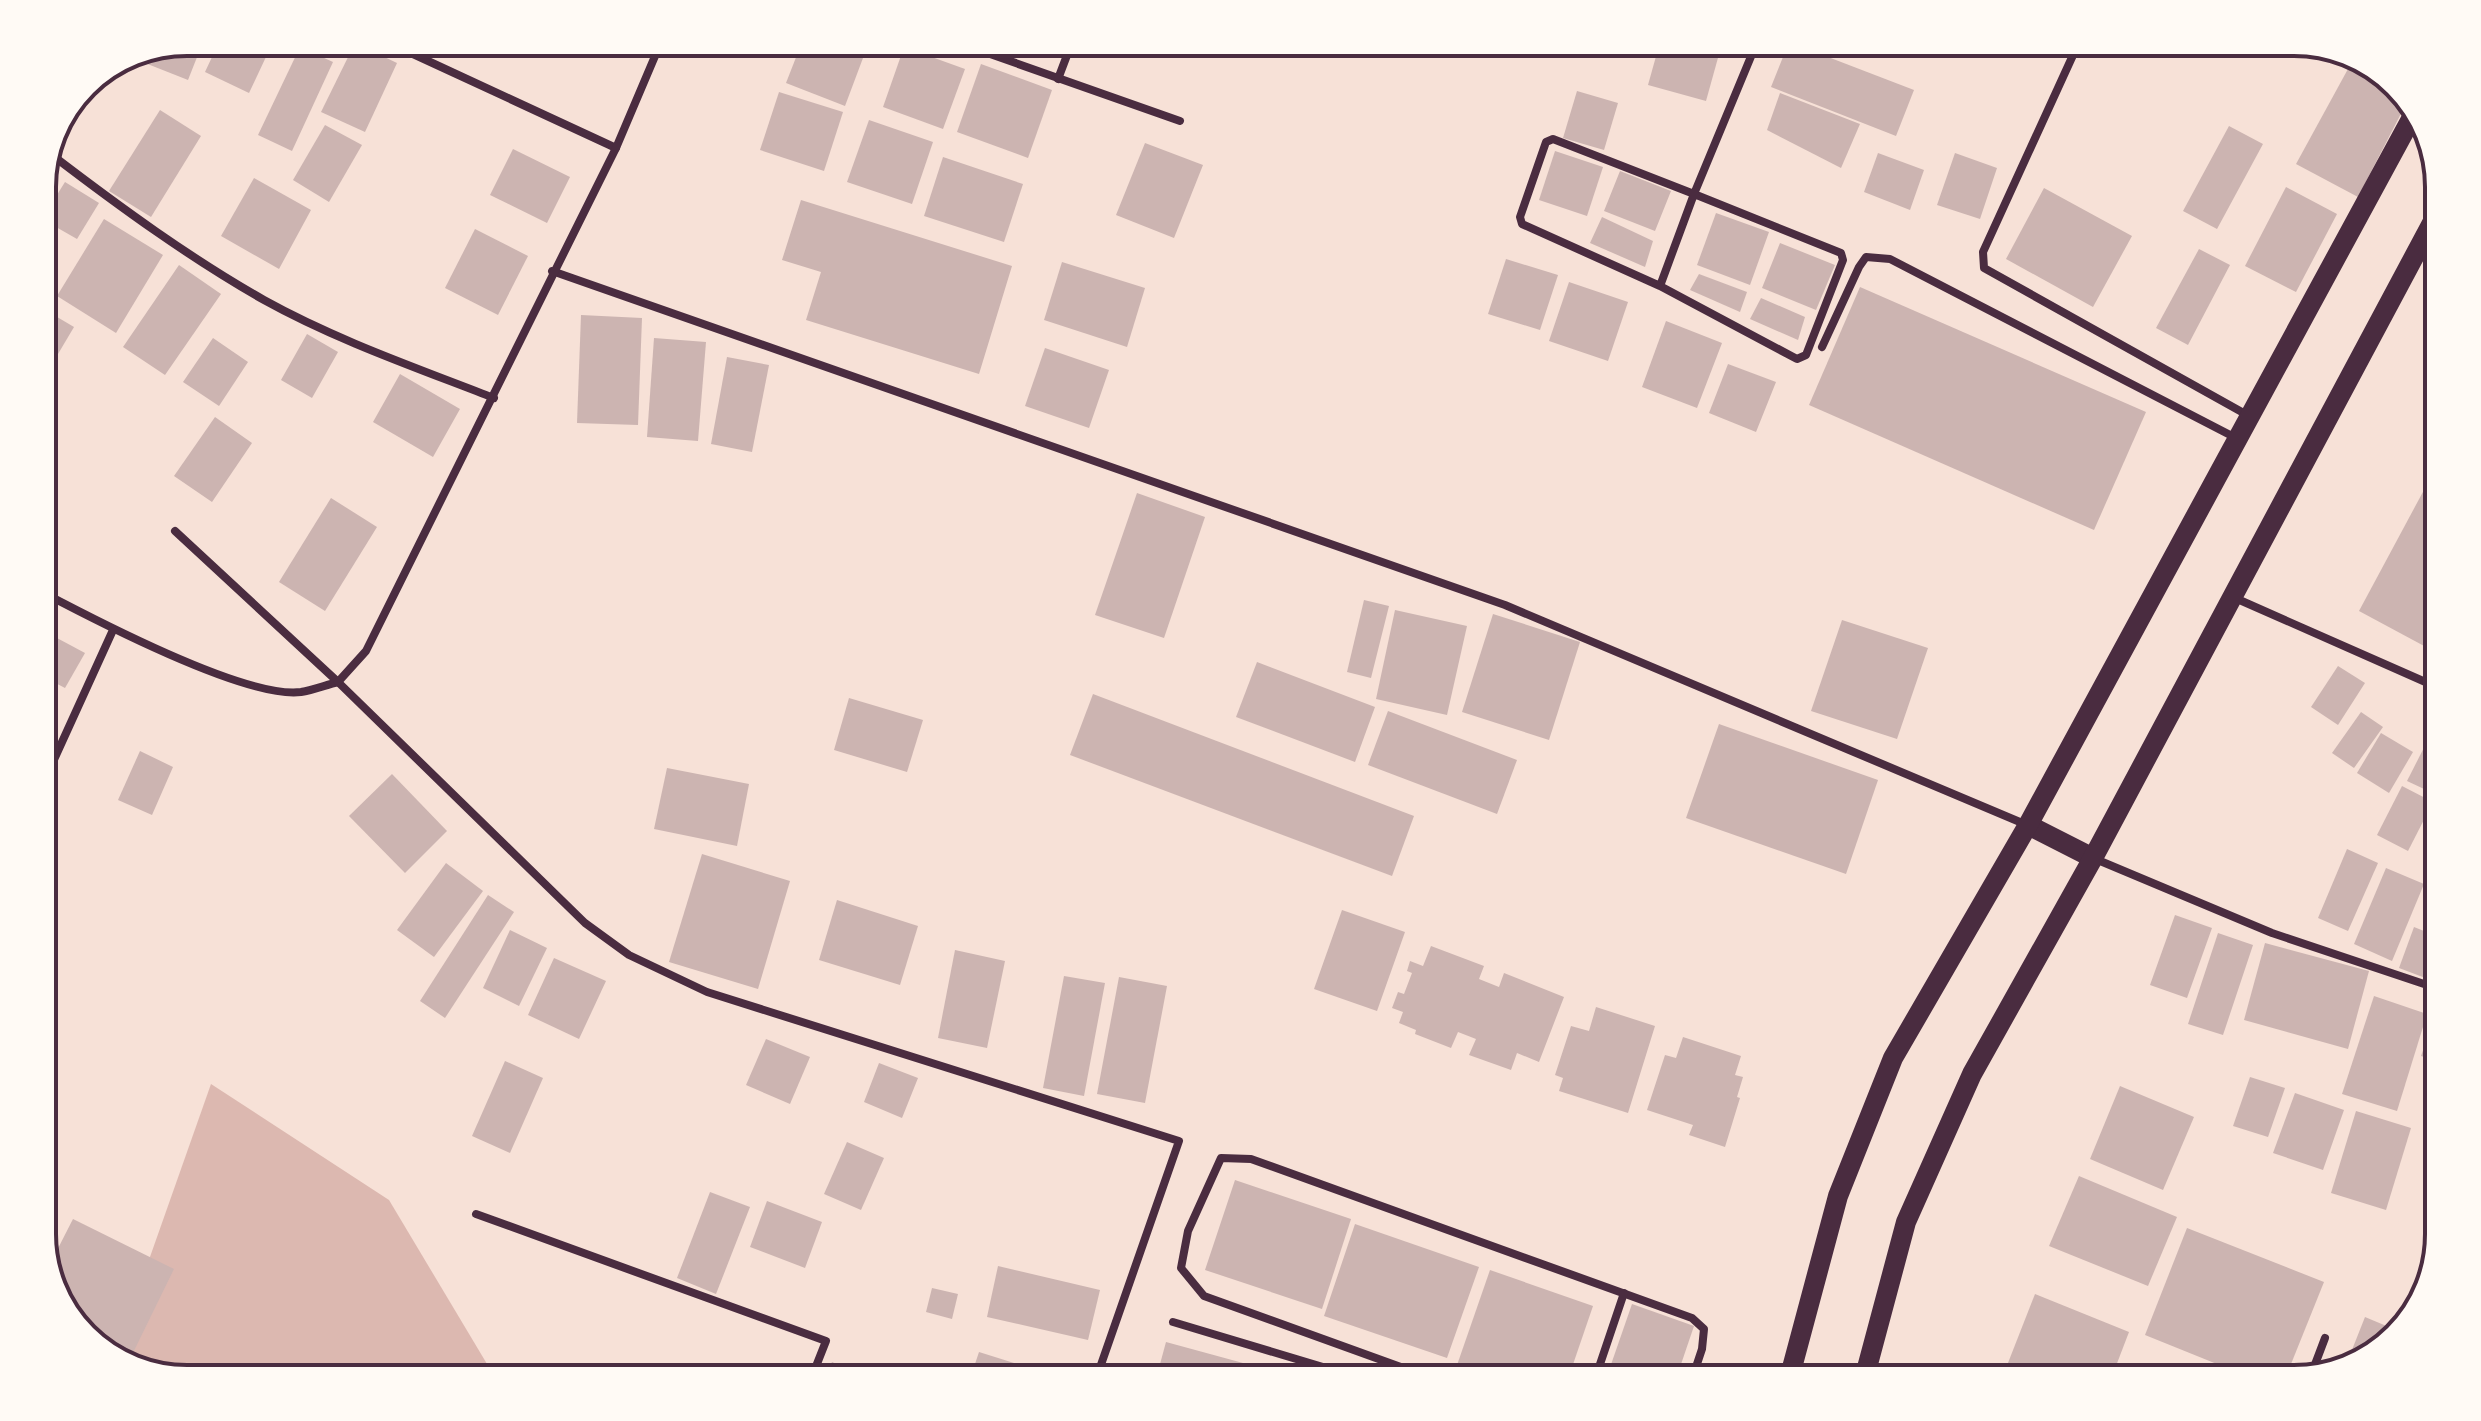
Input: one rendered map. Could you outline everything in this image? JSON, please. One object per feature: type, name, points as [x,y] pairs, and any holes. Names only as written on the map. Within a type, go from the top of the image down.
[{"type":"main road","points":[[1793,1365],[1838,1196],[1893,1058],[2028,825],[2409,123]]},
{"type":"main road","points":[[1868,1365],[1906,1222],[1972,1074],[2093,858],[2230,595],[2425,236]]},
{"type":"main road","points":[[2028,825],[2093,858]]},
{"type":"street","points":[[417,56],[616,148]]},
{"type":"street","points":[[56,599],[113,630],[257,688],[300,692],[338,682],[366,651],[494,398],[552,271],[616,148],[655,56]]},
{"type":"street","points":[[995,56],[1180,121]]},
{"type":"street","points":[[1058,79],[1067,56]]},
{"type":"street","points":[[1660,286],[1751,56]]},
{"type":"street","points":[[2073,56],[1983,252],[1984,268],[2249,416]]},
{"type":"street","points":[[1553,139],[1694,194],[1841,253],[1843,260],[1806,355],[1797,359],[1660,286],[1522,224],[1520,217],[1546,142],[1553,139]]},
{"type":"street","points":[[59,160],[156,231],[265,300],[390,358],[494,398]]},
{"type":"street","points":[[1822,347],[1859,267],[1866,257],[1877,255],[2236,438]]},
{"type":"street","points":[[552,271],[1505,605],[2028,825]]},
{"type":"street","points":[[175,531],[338,682],[585,923],[629,955],[707,992],[1179,1141],[1101,1365]]},
{"type":"street","points":[[2230,595],[2425,682]]},
{"type":"street","points":[[56,755],[113,630]]},
{"type":"street","points":[[2093,858],[2272,933],[2425,984]]},
{"type":"street","points":[[1395,1365],[1204,1296],[1181,1268],[1188,1231],[1221,1158],[1251,1159],[1692,1318],[1704,1329],[1697,1365]]},
{"type":"street","points":[[476,1214],[826,1341],[817,1365]]},
{"type":"street","points":[[1600,1365],[1624,1293]]},
{"type":"street","points":[[1173,1322],[1316,1365]]},
{"type":"street","points":[[2315,1363],[2325,1338]]},
{"type":"shaded area","points":[[211,1084],[389,1200],[488,1365],[187,1365],[153,1361],[119,1346]]},
{"type":"building","points":[[197,56],[188,80],[145,63],[170,57]]},
{"type":"building","points":[[212,56],[266,56],[249,93],[205,72]]},
{"type":"building","points":[[296,56],[320,56],[333,62],[292,151],[258,135]]},
{"type":"building","points":[[349,56],[382,56],[397,63],[365,132],[321,112]]},
{"type":"building","points":[[797,56],[864,56],[845,106],[786,83]]},
{"type":"building","points":[[901,56],[929,56],[965,69],[943,129],[883,107]]},
{"type":"building","points":[[1656,56],[1718,56],[1706,101],[1648,85]]},
{"type":"building","points":[[1783,56],[1825,56],[1914,90],[1896,136],[1771,87]]},
{"type":"building","points":[[981,64],[1052,90],[1028,158],[957,132]]},
{"type":"building","points":[[2348,68],[2380,88],[2402,112],[2358,197],[2296,164]]},
{"type":"building","points":[[1577,91],[1618,103],[1604,150],[1563,138]]},
{"type":"building","points":[[779,92],[843,112],[824,171],[760,150]]},
{"type":"building","points":[[1780,93],[1860,124],[1841,168],[1767,130]]},
{"type":"building","points":[[160,110],[201,136],[151,217],[109,191]]},
{"type":"building","points":[[869,120],[933,142],[912,204],[847,182]]},
{"type":"building","points":[[325,125],[362,145],[329,202],[293,180]]},
{"type":"building","points":[[2229,126],[2263,144],[2217,229],[2183,211]]},
{"type":"building","points":[[1145,143],[1203,165],[1174,238],[1116,215]]},
{"type":"building","points":[[513,149],[570,177],[547,223],[490,195]]},
{"type":"building","points":[[1555,151],[1603,167],[1587,216],[1539,200]]},
{"type":"building","points":[[1878,153],[1924,170],[1910,210],[1864,192]]},
{"type":"building","points":[[1955,153],[1997,168],[1980,219],[1937,205]]},
{"type":"building","points":[[943,157],[1023,184],[1004,242],[924,216]]},
{"type":"building","points":[[1620,171],[1671,191],[1655,231],[1604,211]]},
{"type":"building","points":[[254,178],[311,210],[279,269],[221,236]]},
{"type":"building","points":[[65,182],[99,203],[77,239],[56,227],[56,196]]},
{"type":"building","points":[[2286,187],[2337,214],[2296,292],[2245,266]]},
{"type":"building","points":[[2044,188],[2132,236],[2093,307],[2006,259]]},
{"type":"building","points":[[801,200],[1012,266],[979,374],[806,320],[821,272],[782,260]]},
{"type":"building","points":[[1716,213],[1769,232],[1750,285],[1697,265]]},
{"type":"building","points":[[1602,217],[1653,241],[1645,267],[1590,243]]},
{"type":"building","points":[[104,219],[163,255],[116,333],[57,296]]},
{"type":"building","points":[[475,229],[528,256],[498,315],[445,288]]},
{"type":"building","points":[[1780,243],[1835,265],[1816,310],[1762,288]]},
{"type":"building","points":[[2199,249],[2230,265],[2188,345],[2156,328]]},
{"type":"building","points":[[1506,259],[1558,275],[1540,330],[1488,314]]},
{"type":"building","points":[[1062,262],[1145,288],[1127,347],[1044,320]]},
{"type":"building","points":[[179,265],[221,294],[165,375],[123,347]]},
{"type":"building","points":[[1699,274],[1747,292],[1740,312],[1690,290]]},
{"type":"building","points":[[1569,282],[1628,302],[1608,361],[1549,341]]},
{"type":"building","points":[[1860,287],[2146,412],[2094,530],[1809,405]]},
{"type":"building","points":[[1761,298],[1805,317],[1798,340],[1750,319]]},
{"type":"building","points":[[581,315],[642,318],[638,425],[577,423]]},
{"type":"building","points":[[56,316],[74,327],[56,357]]},
{"type":"building","points":[[1666,321],[1722,343],[1697,408],[1642,387]]},
{"type":"building","points":[[307,334],[338,352],[312,398],[281,380]]},
{"type":"building","points":[[213,338],[248,362],[219,406],[183,382]]},
{"type":"building","points":[[654,338],[706,342],[698,441],[647,437]]},
{"type":"building","points":[[1045,348],[1109,370],[1089,428],[1025,406]]},
{"type":"building","points":[[727,357],[769,365],[752,452],[711,444]]},
{"type":"building","points":[[1728,364],[1776,382],[1756,432],[1709,413]]},
{"type":"building","points":[[400,374],[460,409],[433,457],[373,422]]},
{"type":"building","points":[[215,417],[252,443],[212,502],[174,476]]},
{"type":"building","points":[[2425,488],[2425,646],[2359,611]]},
{"type":"building","points":[[1137,493],[1205,517],[1164,638],[1095,615]]},
{"type":"building","points":[[331,498],[377,527],[325,611],[279,582]]},
{"type":"building","points":[[1364,600],[1389,606],[1371,678],[1347,672]]},
{"type":"building","points":[[1395,610],[1467,626],[1447,715],[1376,699]]},
{"type":"building","points":[[1493,614],[1580,642],[1549,740],[1462,712]]},
{"type":"building","points":[[1842,620],[1928,648],[1897,739],[1811,711]]},
{"type":"building","points":[[56,637],[85,653],[65,688],[56,683]]},
{"type":"building","points":[[1257,662],[1375,707],[1355,762],[1236,717]]},
{"type":"building","points":[[2338,666],[2365,683],[2338,725],[2311,707]]},
{"type":"building","points":[[1093,694],[1414,816],[1392,876],[1070,755]]},
{"type":"building","points":[[849,698],[923,720],[907,772],[834,750]]},
{"type":"building","points":[[1388,711],[1517,760],[1497,814],[1368,765]]},
{"type":"building","points":[[2361,712],[2383,727],[2354,768],[2332,753]]},
{"type":"building","points":[[1719,724],[1878,780],[1846,874],[1686,818]]},
{"type":"building","points":[[2381,733],[2413,752],[2389,793],[2357,773]]},
{"type":"building","points":[[2425,746],[2425,789],[2407,781]]},
{"type":"building","points":[[140,751],[173,767],[152,815],[118,800]]},
{"type":"building","points":[[667,768],[749,784],[737,846],[654,829]]},
{"type":"building","points":[[392,774],[447,831],[405,873],[349,816]]},
{"type":"building","points":[[2402,786],[2425,798],[2425,818],[2408,851],[2377,835]]},
{"type":"building","points":[[2347,849],[2378,863],[2348,931],[2318,918]]},
{"type":"building","points":[[702,854],[790,881],[758,989],[669,962]]},
{"type":"building","points":[[446,863],[483,891],[434,957],[397,930]]},
{"type":"building","points":[[2386,868],[2424,884],[2392,961],[2354,944]]},
{"type":"building","points":[[488,895],[514,912],[445,1018],[420,1001]]},
{"type":"building","points":[[837,900],[918,926],[900,985],[819,960]]},
{"type":"building","points":[[1342,910],[1405,932],[1377,1011],[1314,989]]},
{"type":"building","points":[[2175,915],[2212,928],[2187,998],[2150,985]]},
{"type":"building","points":[[2414,927],[2425,931],[2425,978],[2399,968]]},
{"type":"building","points":[[510,930],[547,948],[519,1006],[483,988]]},
{"type":"building","points":[[2218,933],[2253,945],[2223,1035],[2188,1024]]},
{"type":"building","points":[[2265,943],[2369,971],[2348,1049],[2244,1020]]},
{"type":"building","points":[[1431,946],[1484,966],[1479,979],[1499,987],[1504,973],[1564,997],[1539,1062],[1517,1053],[1511,1070],[1469,1055],[1476,1039],[1458,1032],[1451,1048],[1415,1034],[1416,1030],[1399,1023],[1403,1012],[1392,1008],[1398,992],[1404,994],[1412,973],[1407,971],[1410,961],[1423,966]]},
{"type":"building","points":[[955,950],[1005,961],[987,1048],[938,1038]]},
{"type":"building","points":[[554,958],[606,981],[579,1039],[528,1015]]},
{"type":"building","points":[[1064,976],[1105,983],[1084,1096],[1043,1088]]},
{"type":"building","points":[[1119,977],[1167,986],[1145,1103],[1097,1094]]},
{"type":"building","points":[[2374,996],[2425,1013],[2397,1111],[2342,1094]]},
{"type":"building","points":[[1596,1007],[1655,1026],[1628,1113],[1559,1091],[1563,1078],[1555,1075],[1571,1026],[1589,1031]]},
{"type":"building","points":[[1683,1037],[1741,1056],[1735,1075],[1743,1077],[1737,1097],[1740,1098],[1725,1147],[1689,1135],[1693,1125],[1647,1110],[1665,1055],[1676,1058]]},
{"type":"building","points":[[766,1039],[810,1057],[790,1104],[746,1085]]},
{"type":"building","points":[[505,1061],[543,1078],[510,1153],[472,1136]]},
{"type":"building","points":[[879,1063],[918,1078],[902,1118],[864,1102]]},
{"type":"building","points":[[2250,1077],[2285,1088],[2268,1137],[2233,1126]]},
{"type":"building","points":[[2120,1086],[2194,1117],[2163,1190],[2090,1159]]},
{"type":"building","points":[[2295,1093],[2344,1110],[2323,1170],[2273,1153]]},
{"type":"building","points":[[2356,1111],[2411,1128],[2386,1210],[2331,1193]]},
{"type":"building","points":[[847,1142],[884,1158],[861,1210],[824,1194]]},
{"type":"building","points":[[2079,1176],[2177,1217],[2148,1286],[2049,1246]]},
{"type":"building","points":[[1235,1180],[1351,1219],[1322,1309],[1205,1270]]},
{"type":"building","points":[[710,1192],[750,1207],[716,1294],[677,1278]]},
{"type":"building","points":[[767,1201],[822,1222],[805,1268],[750,1247]]},
{"type":"building","points":[[73,1219],[174,1269],[133,1353],[107,1338],[83,1314],[63,1276],[57,1250]]},
{"type":"building","points":[[1355,1224],[1479,1267],[1447,1358],[1324,1316]]},
{"type":"building","points":[[2187,1228],[2324,1282],[2291,1365],[2219,1365],[2145,1335]]},
{"type":"building","points":[[998,1266],[1100,1290],[1088,1340],[987,1317]]},
{"type":"building","points":[[1490,1270],[1593,1306],[1573,1365],[1457,1365]]},
{"type":"building","points":[[932,1288],[958,1294],[952,1319],[926,1312]]},
{"type":"building","points":[[2035,1294],[2129,1332],[2116,1365],[2007,1365]]},
{"type":"building","points":[[1632,1304],[1694,1326],[1681,1365],[1611,1365]]},
{"type":"building","points":[[2365,1317],[2387,1326],[2374,1338],[2351,1351]]},
{"type":"building","points":[[1166,1342],[1243,1363],[1242,1365],[1160,1365]]},
{"type":"building","points":[[979,1352],[1020,1365],[975,1365]]}]
